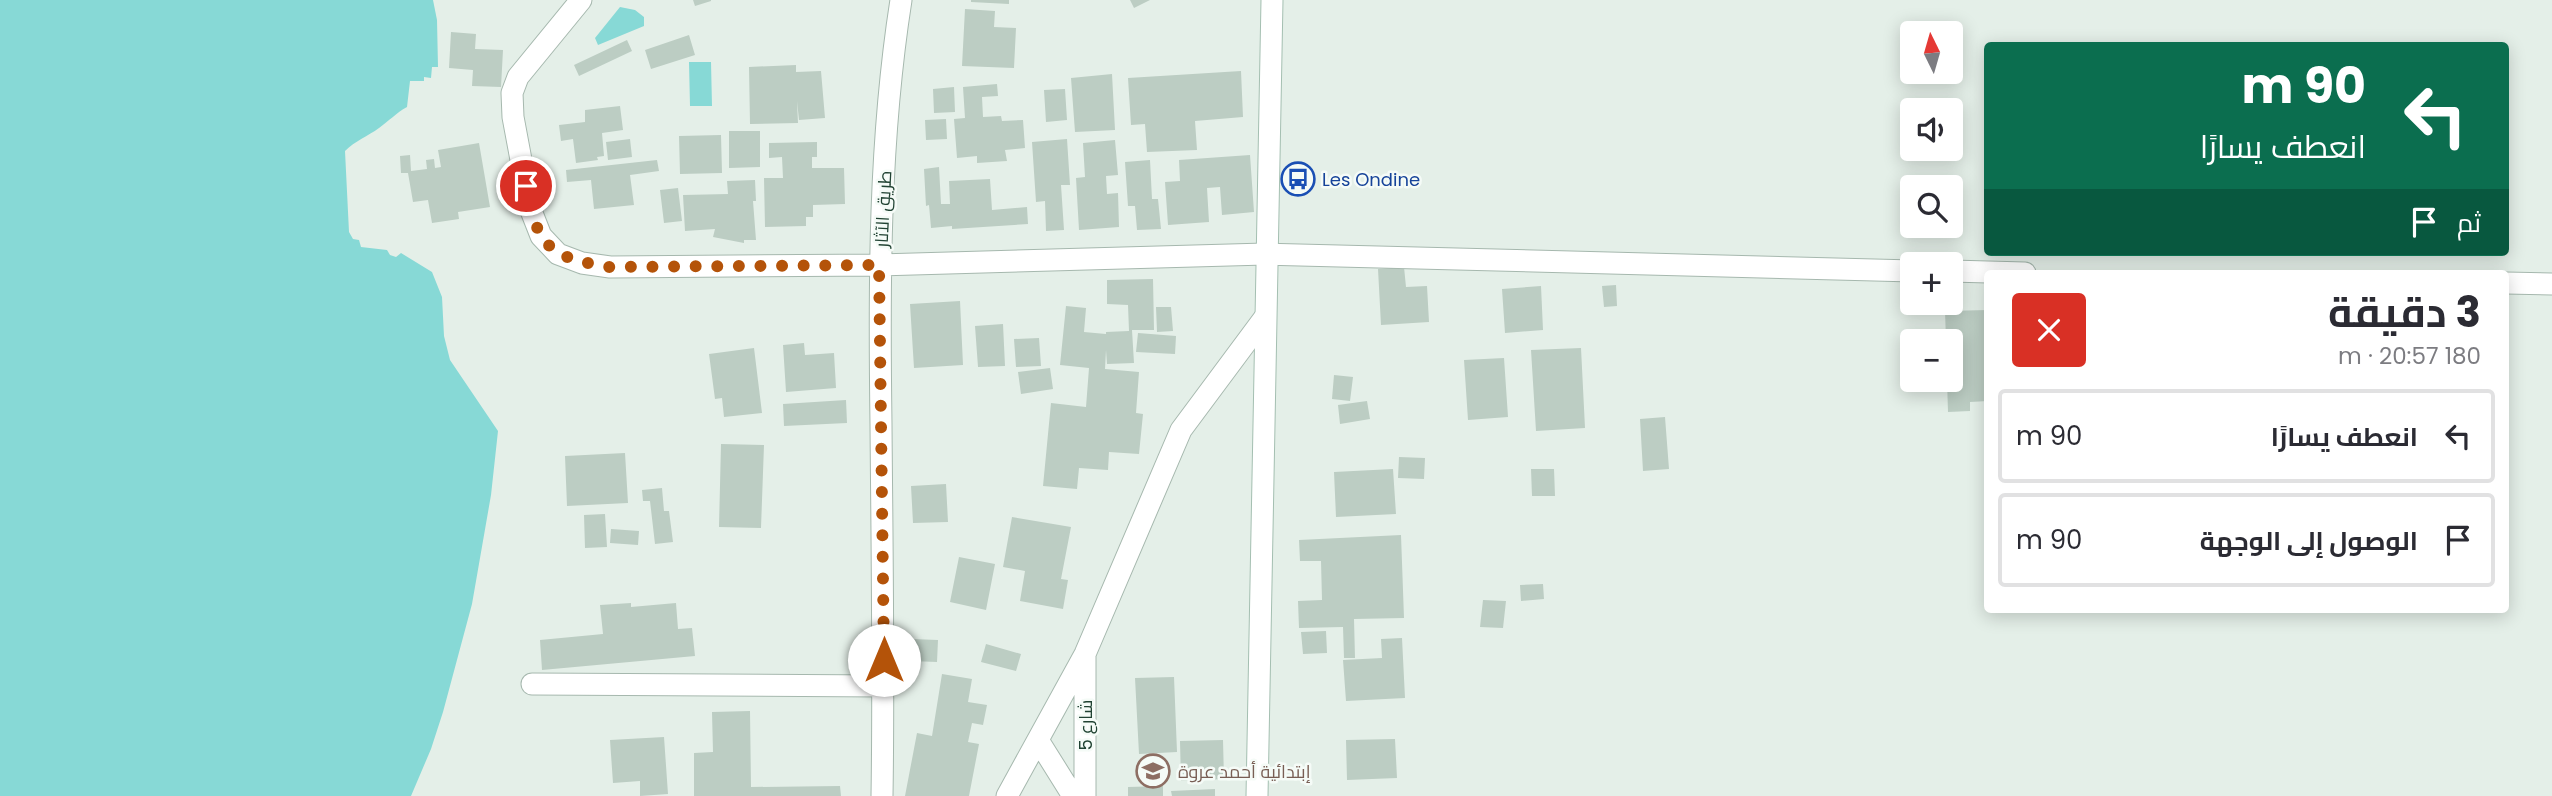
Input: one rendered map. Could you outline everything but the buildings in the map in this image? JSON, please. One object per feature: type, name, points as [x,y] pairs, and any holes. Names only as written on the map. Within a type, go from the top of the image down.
[{"type":"street","points":[[581,0],[518,77],[512,93],[513,117],[530,208],[541,236],[558,254],[582,263],[610,267],[879,265],[1265,254],[1900,271]]},
{"type":"street","name":"طريق الآثار","points":[[882,796],[884,686],[879,265],[892,59],[901,0]]},
{"type":"street","points":[[1257,796],[1265,254],[1272,0]]},
{"type":"street","points":[[1963,271],[1984,272]]},
{"type":"street","points":[[2509,283],[2552,284]]},
{"type":"street","points":[[1007,796],[1085,654],[1181,430],[1265,317]]},
{"type":"street","name":"شارع 5","points":[[1085,654],[1085,796]]},
{"type":"street","points":[[532,684],[884,686]]},
{"type":"street","points":[[1038,740],[1073,796]]},
{"type":"water","points":[[0,0],[433,0],[437,20],[438,67],[432,67],[431,78],[410,81],[407,107],[345,151],[349,232],[353,239],[359,240],[361,247],[387,250],[390,255],[396,257],[401,253],[432,272],[442,297],[444,336],[450,360],[498,431],[491,495],[472,604],[443,712],[411,796],[0,796]]},
{"type":"water","points":[[620,7],[635,10],[644,17],[644,26],[598,45],[595,38]]},
{"type":"water","points":[[689,62],[711,62],[712,106],[690,106]]},
{"type":"place","name":"Les Ondine","points":[[1298,179]]},
{"type":"place","name":"إبتدائية أحمد عروة","points":[[1153,771]]},
{"type":"route","points":[[526,186],[530,208],[541,236],[558,254],[582,263],[610,267],[879,265],[884,660]]}]
